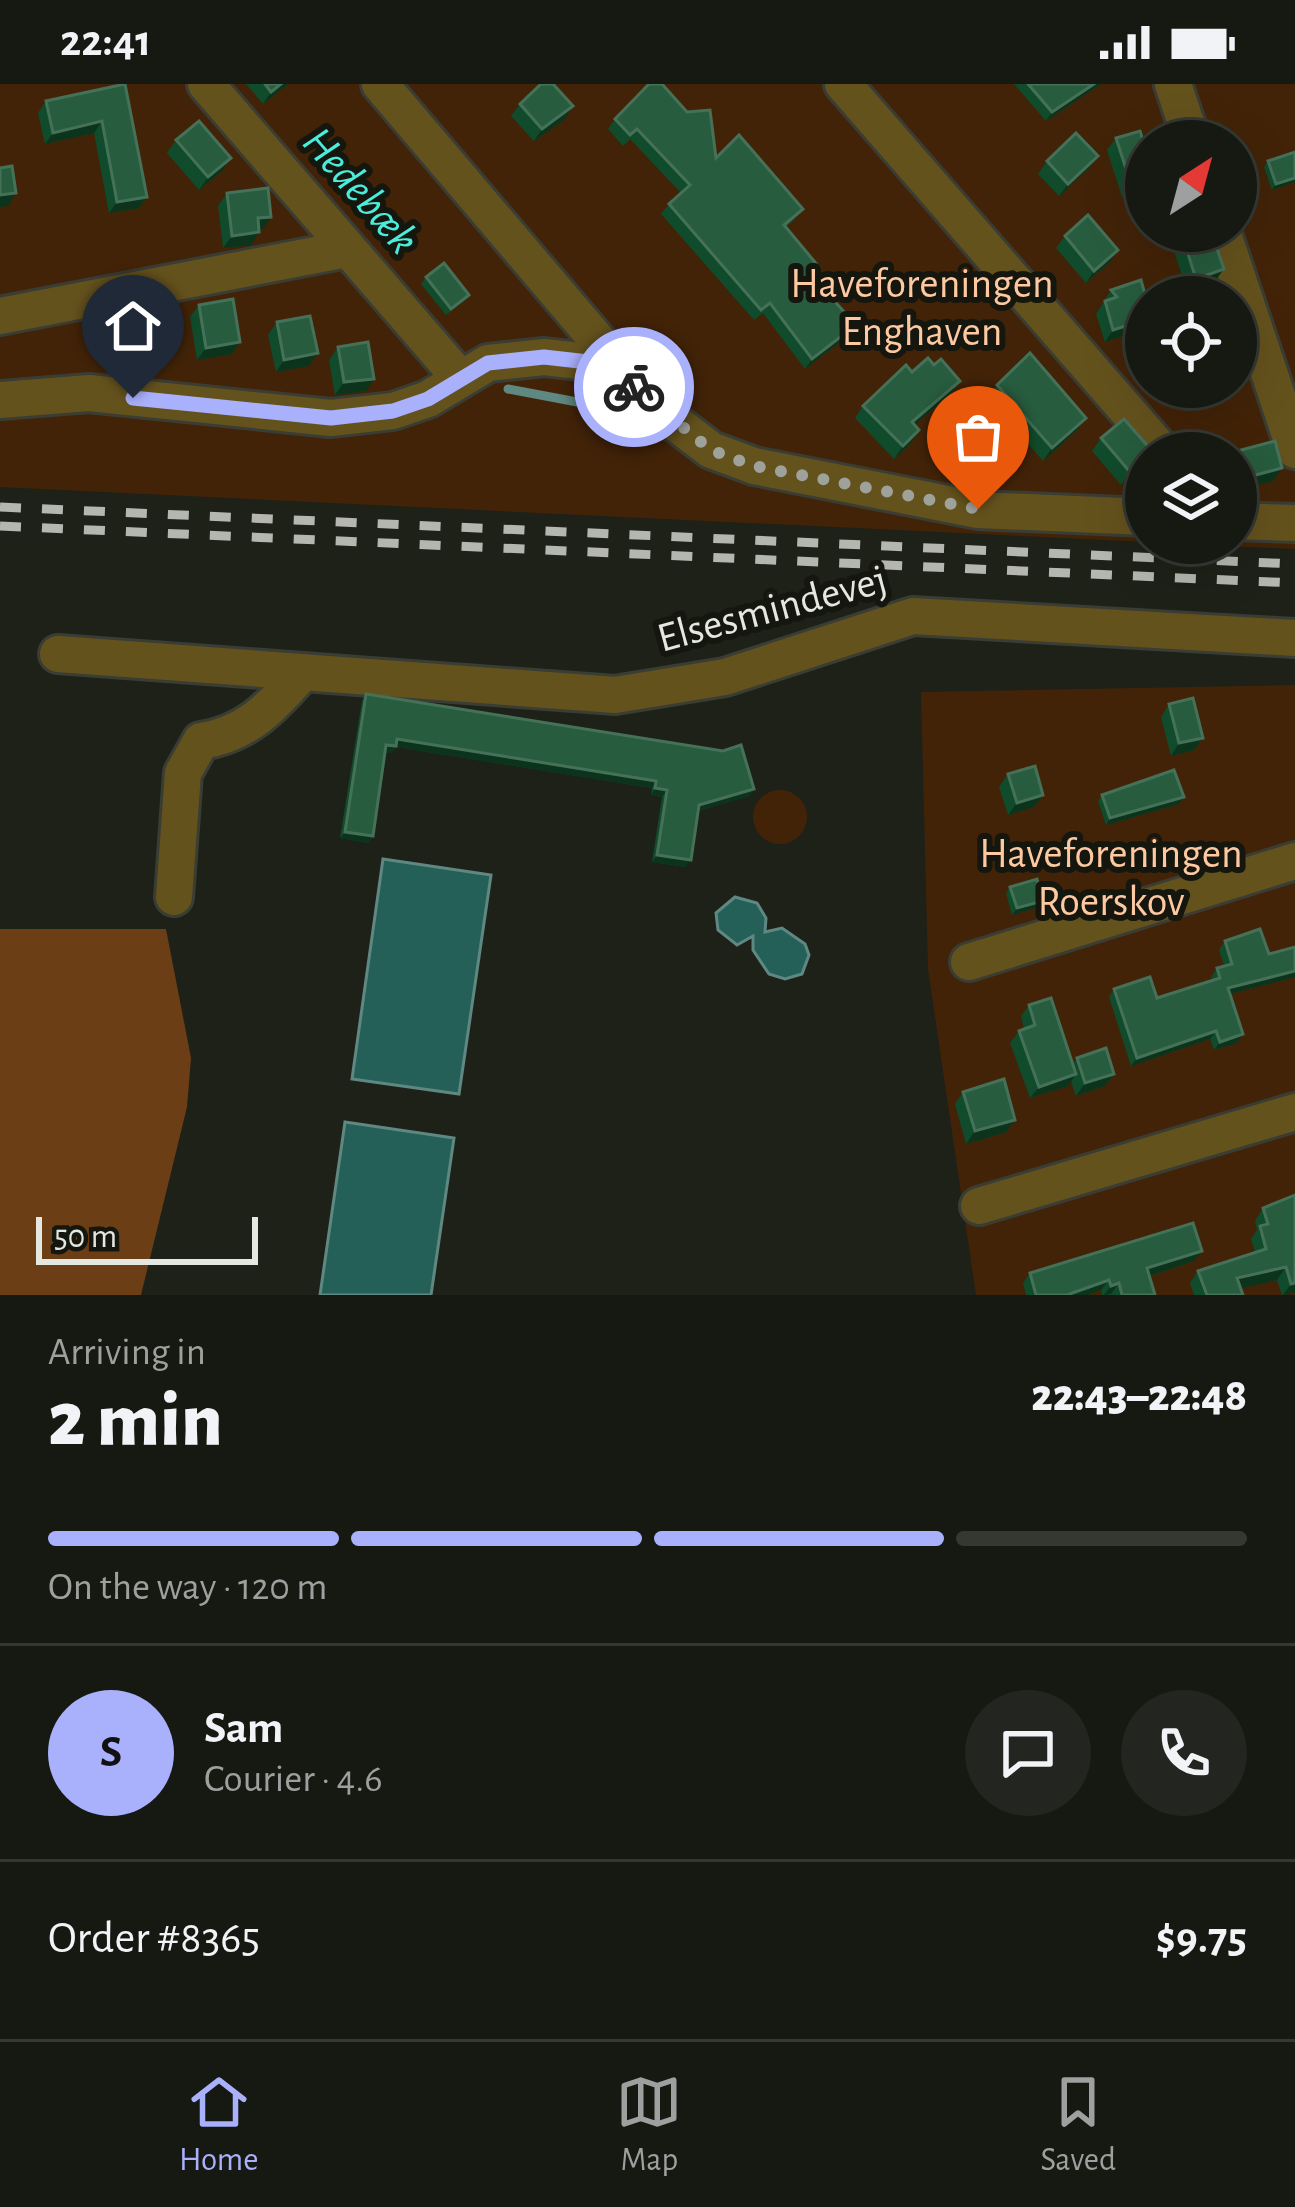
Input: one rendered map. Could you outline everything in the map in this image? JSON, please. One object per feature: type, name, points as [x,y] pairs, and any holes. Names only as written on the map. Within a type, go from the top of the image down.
[{"type":"street","points":[[206,84],[459,377]]},
{"type":"street","points":[[380,84],[641,392]]},
{"type":"street","points":[[843,84],[1146,432]]},
{"type":"street","points":[[1173,84],[1185,120]]},
{"type":"street","points":[[0,316],[346,249]]},
{"type":"street","points":[[1229,252],[1295,450]]},
{"type":"street","points":[[0,400],[89,392],[331,418],[393,411],[428,399],[488,363],[544,357],[597,363],[641,392],[711,450],[754,466],[978,509],[1125,516]]},
{"type":"street","points":[[1257,522],[1295,523]]},
{"type":"street","name":"Elsesmindevej","points":[[58,654],[615,695],[725,676],[913,616],[1295,638]]},
{"type":"street","points":[[174,897],[183,773],[201,741],[230,737],[258,720],[302,673]]},
{"type":"street","points":[[969,962],[1295,861]]},
{"type":"street","points":[[979,1206],[1295,1112]]},
{"type":"green space","name":"Haveforeningen Enghaven","points":[[0,84],[1295,84],[1295,549],[1257,547],[1257,432],[1125,432],[1125,541],[0,487]]},
{"type":"green space","name":"Haveforeningen Roerskov","points":[[1295,685],[1295,1295],[976,1295],[928,969],[921,692]]},
{"type":"green space","points":[[780,790],[799,798],[807,817],[799,836],[780,844],[761,836],[753,817],[761,798]]},
{"type":"shaded area","points":[[0,929],[166,929],[191,1058],[187,1107],[141,1295],[0,1295]]},
{"type":"water","points":[[383,859],[491,875],[459,1094],[352,1079]]},
{"type":"water","points":[[735,897],[757,903],[766,918],[765,932],[782,928],[805,944],[809,955],[802,974],[785,979],[769,974],[753,950],[753,936],[737,945],[718,930],[716,913]]},
{"type":"water","points":[[345,1122],[454,1138],[431,1295],[320,1295]]},
{"type":"building","points":[[125,84],[147,197],[117,202],[102,121],[53,133],[46,101]]},
{"type":"building","points":[[541,84],[553,84],[573,106],[542,129],[520,104]]},
{"type":"building","points":[[649,84],[662,84],[687,112],[710,110],[716,158],[739,135],[803,209],[784,225],[819,267],[810,274],[856,325],[812,359],[770,303],[761,310],[669,204],[690,185],[637,129],[630,135],[615,119]]},
{"type":"building","points":[[1028,84],[1094,84],[1052,112]]},
{"type":"building","points":[[199,121],[231,158],[208,177],[176,140]]},
{"type":"building","points":[[1076,133],[1098,156],[1068,184],[1047,161]]},
{"type":"building","points":[[1125,135],[1125,166],[1116,138]]},
{"type":"building","points":[[1295,152],[1295,178],[1276,184],[1268,161]]},
{"type":"building","points":[[12,166],[16,193],[0,195],[0,168]]},
{"type":"building","points":[[268,188],[271,217],[258,218],[259,232],[232,236],[227,193]]},
{"type":"building","points":[[1088,215],[1118,250],[1094,271],[1065,236]]},
{"type":"building","points":[[1187,252],[1218,252],[1224,269],[1195,276]]},
{"type":"building","points":[[444,263],[469,295],[451,309],[426,277]]},
{"type":"building","points":[[1125,285],[1125,326],[1113,330],[1105,301],[1117,297],[1111,290]]},
{"type":"building","points":[[233,299],[240,342],[206,348],[199,305]]},
{"type":"building","points":[[310,316],[318,353],[284,360],[277,322]]},
{"type":"building","points":[[368,342],[374,379],[344,382],[338,347]]},
{"type":"building","points":[[1030,353],[1086,418],[1052,448],[997,385]]},
{"type":"building","points":[[928,358],[934,365],[941,359],[960,381],[912,422],[919,430],[903,446],[863,406],[906,365],[912,372]]},
{"type":"building","points":[[1124,419],[1135,432],[1125,432],[1125,466],[1101,438]]},
{"type":"building","points":[[1275,441],[1282,468],[1257,475],[1257,446]]},
{"type":"building","points":[[366,694],[723,751],[741,745],[754,789],[699,805],[691,860],[657,855],[667,790],[655,788],[656,781],[397,739],[396,746],[386,745],[373,836],[345,832]]},
{"type":"building","points":[[1193,698],[1203,738],[1179,743],[1169,704]]},
{"type":"building","points":[[1035,766],[1043,795],[1017,803],[1008,774]]},
{"type":"building","points":[[1174,770],[1184,797],[1110,818],[1102,795]]},
{"type":"building","points":[[1037,879],[1043,901],[1017,908],[1010,887]]},
{"type":"building","points":[[1260,929],[1269,954],[1295,947],[1295,971],[1228,988],[1243,1034],[1220,1042],[1216,1031],[1137,1058],[1114,989],[1150,977],[1157,998],[1220,978],[1217,968],[1232,964],[1225,941]]},
{"type":"building","points":[[1051,998],[1076,1074],[1039,1087],[1019,1031],[1035,1025],[1029,1005]]},
{"type":"building","points":[[1106,1048],[1114,1074],[1085,1083],[1077,1058]]},
{"type":"building","points":[[1004,1079],[1015,1120],[975,1131],[963,1092]]},
{"type":"building","points":[[1295,1195],[1295,1283],[1291,1284],[1286,1267],[1237,1278],[1243,1295],[1207,1295],[1198,1271],[1266,1249],[1260,1226],[1268,1224],[1263,1208]]},
{"type":"building","points":[[1193,1223],[1202,1251],[1147,1268],[1155,1295],[1122,1295],[1119,1283],[1111,1286],[1109,1280],[1067,1295],[1036,1295],[1030,1273]]},
{"type":"waterway","name":"Hedebæk","points":[[508,389],[630,412]]},
{"type":"railway","points":[[0,507],[1295,564]]},
{"type":"railway","points":[[0,526],[1295,583]]},
{"type":"way so far","points":[[634,387],[711,450],[754,466],[978,509]]},
{"type":"route","points":[[133,398],[331,418],[393,411],[428,399],[488,363],[544,357],[597,363],[634,387]]}]
